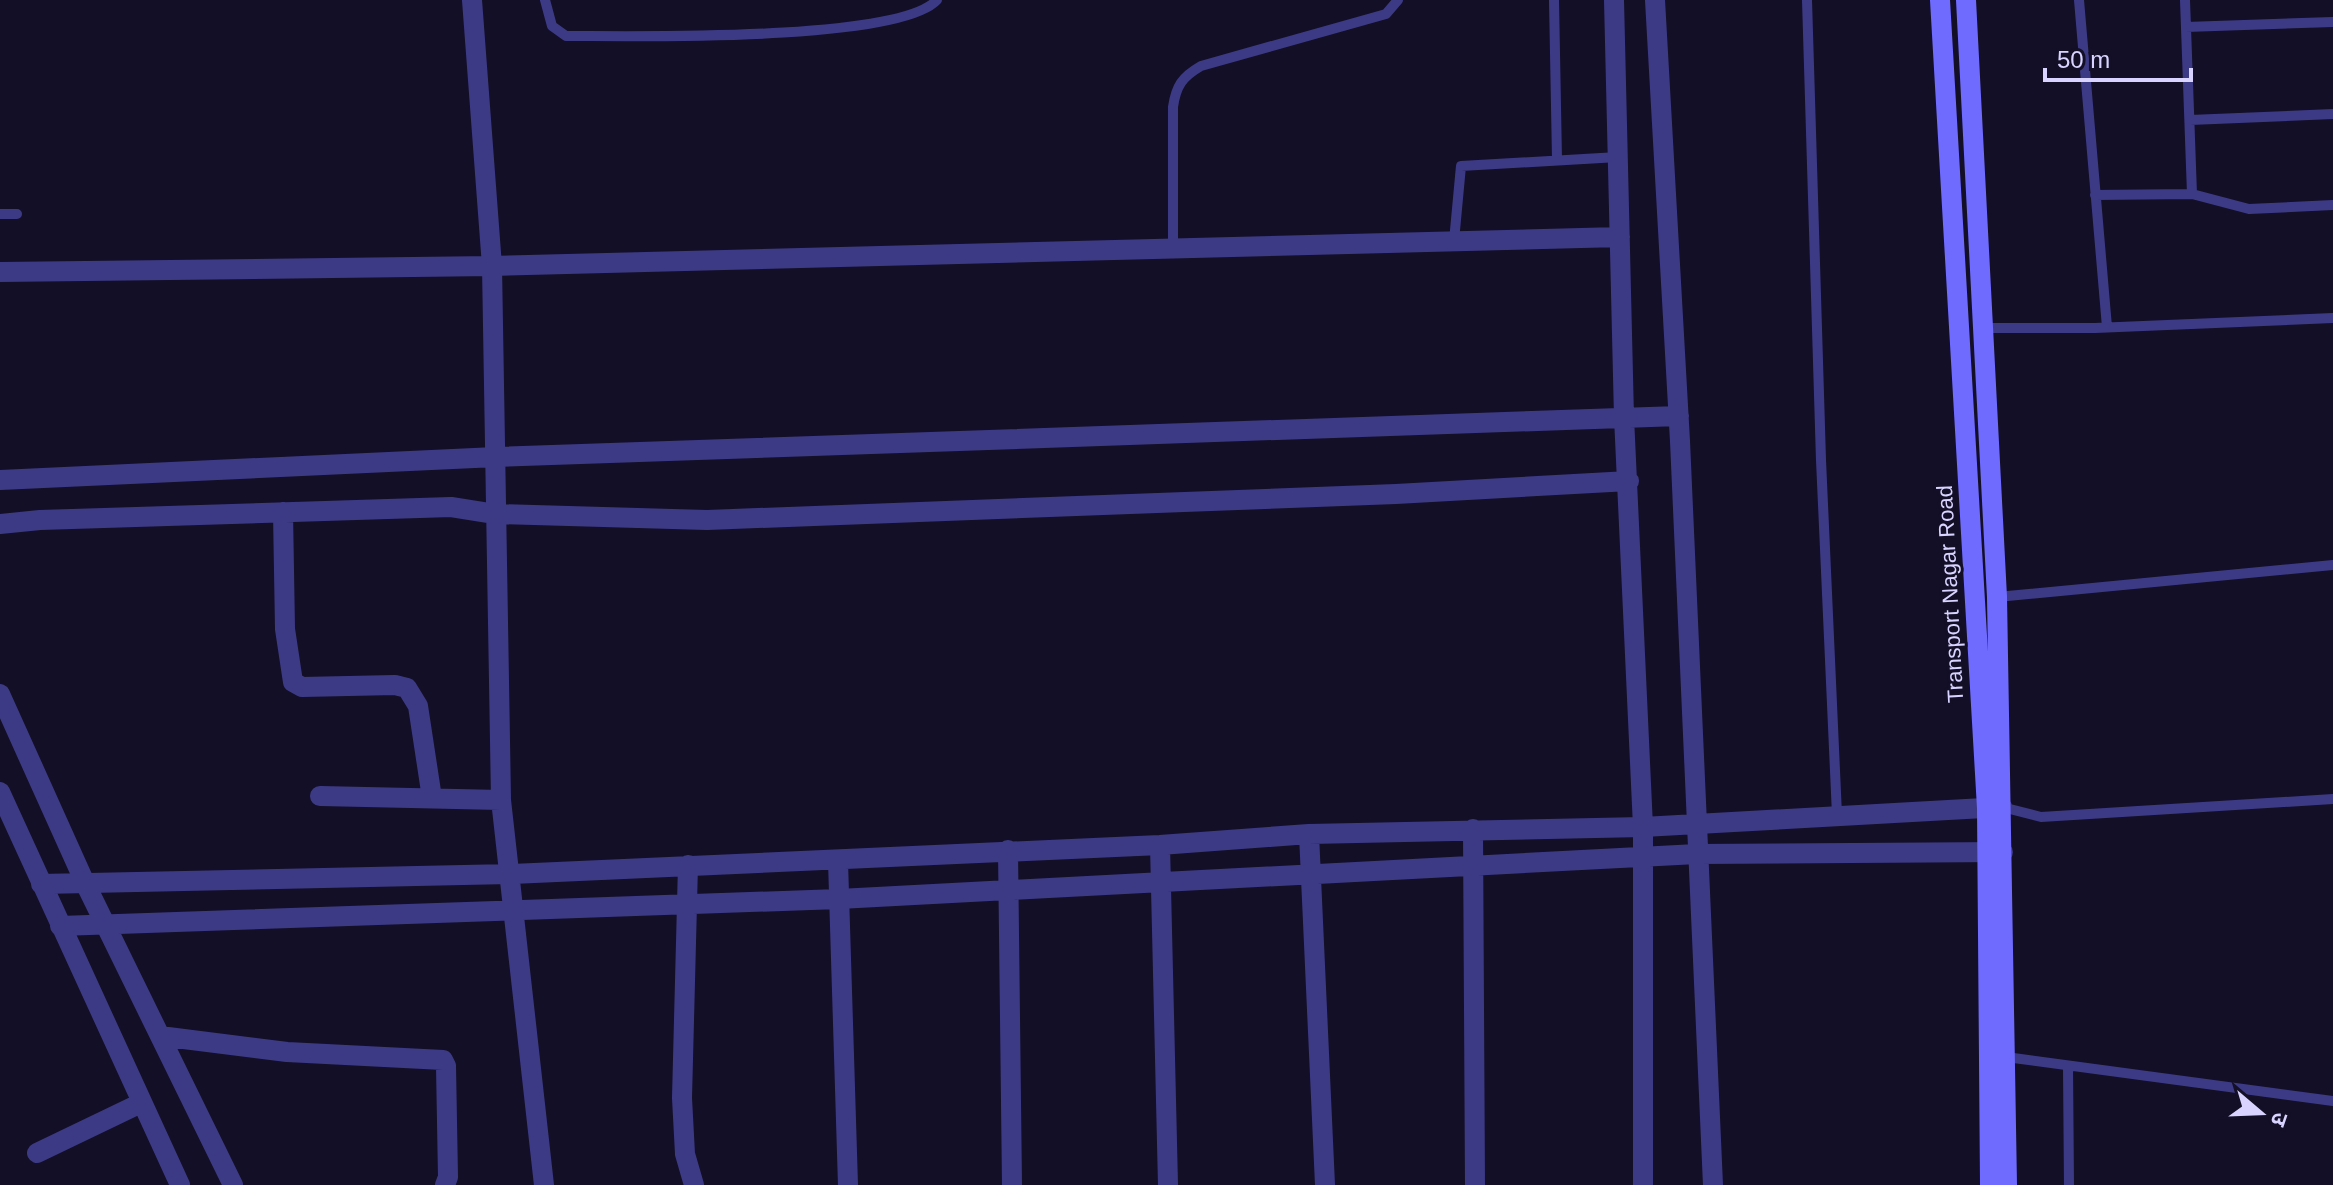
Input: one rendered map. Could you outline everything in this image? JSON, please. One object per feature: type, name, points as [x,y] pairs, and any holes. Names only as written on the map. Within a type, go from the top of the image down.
[{"type":"main road","name":"Transport Nagar Road","points":[[1940,0],[1994,808]]},
{"type":"main road","name":"Transport Nagar Road","points":[[1966,0],[1997,597],[1994,808],[2006,1057],[2007,1185]]},
{"type":"main road","name":"Transport Nagar Road","points":[[1990,1185],[1995,851]]},
{"type":"street","points":[[472,0],[492,266],[501,800],[512,874],[544,1185]]},
{"type":"street","points":[[1614,0],[1624,417],[1644,857],[1643,1185]]},
{"type":"street","points":[[1655,0],[1679,416],[1713,1185]]},
{"type":"street","points":[[0,272],[492,266],[1620,237]]},
{"type":"street","points":[[0,480],[496,457],[1679,416]]},
{"type":"street","points":[[0,524],[451,507],[495,514],[707,520],[1396,494],[1629,481]]},
{"type":"street","points":[[283,512],[285,629],[293,682],[302,687],[395,685],[407,688],[418,706],[432,798]]},
{"type":"street","points":[[0,694],[86,885],[233,1185]]},
{"type":"street","points":[[0,792],[180,1185]]},
{"type":"street","points":[[320,796],[501,800]]},
{"type":"street","points":[[41,884],[512,874],[1160,845],[1309,834],[1643,827],[1994,808]]},
{"type":"street","points":[[1473,829],[1475,1185]]},
{"type":"street","points":[[1309,834],[1325,1185]]},
{"type":"street","points":[[1160,845],[1168,1185]]},
{"type":"street","points":[[1008,850],[1012,1185]]},
{"type":"street","points":[[60,926],[839,899],[1161,880],[1311,876],[1474,863],[1697,854],[1995,851]]},
{"type":"street","points":[[838,861],[848,1185]]},
{"type":"street","points":[[688,865],[682,1098],[685,1154],[694,1185]]},
{"type":"street","points":[[160,1036],[287,1052],[443,1060],[446,1082],[445,1185]]},
{"type":"street","points":[[37,1153],[141,1103]]},
{"type":"lane","points":[[545,0],[556,31],[566,36],[581,36],[768,35],[911,16],[937,0]]},
{"type":"lane","points":[[1173,248],[1173,107],[1176,90],[1184,76],[1201,66],[1386,14],[1398,0]]},
{"type":"lane","points":[[1554,0],[1557,159]]},
{"type":"lane","points":[[1807,0],[1821,460],[1837,815]]},
{"type":"lane","points":[[2079,0],[2107,327]]},
{"type":"lane","points":[[2185,0],[2192,194]]},
{"type":"lane","points":[[2186,27],[2333,22]]},
{"type":"lane","points":[[2190,120],[2333,114]]},
{"type":"lane","points":[[1454,241],[1461,166],[1618,157]]},
{"type":"lane","points":[[2095,195],[2192,194],[2249,209],[2333,205]]},
{"type":"lane","points":[[0,214],[17,214]]},
{"type":"lane","points":[[1982,328],[2107,327],[2333,318]]},
{"type":"lane","points":[[1997,597],[2333,565]]},
{"type":"lane","points":[[1994,808],[2041,817],[2333,799]]},
{"type":"lane","points":[[2006,1057],[2333,1101]]},
{"type":"lane","points":[[2068,1066],[2069,1185]]}]
